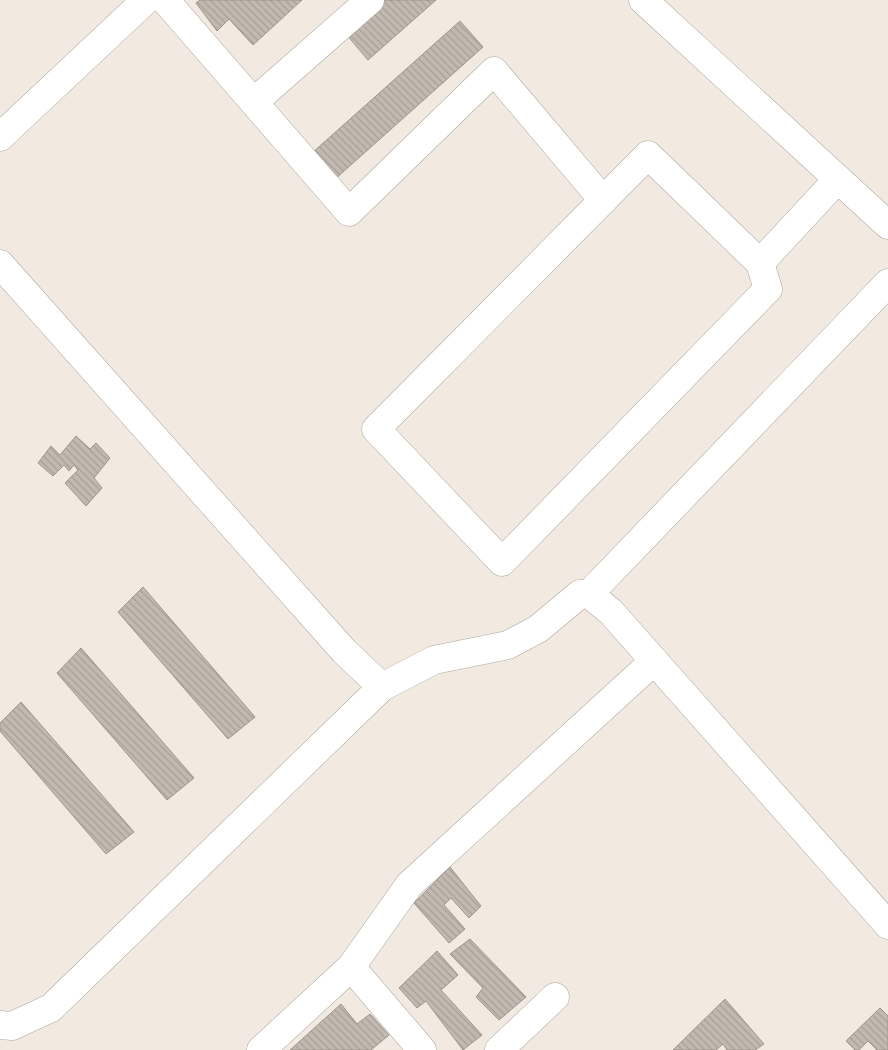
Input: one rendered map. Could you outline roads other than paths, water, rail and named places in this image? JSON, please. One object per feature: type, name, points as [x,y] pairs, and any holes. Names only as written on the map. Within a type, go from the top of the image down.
[{"type":"street","points":[[0,137],[146,0]]},
{"type":"street","points":[[165,0],[349,212],[494,70],[603,200]]},
{"type":"street","points":[[255,102],[370,0]]},
{"type":"street","points":[[642,0],[888,225]]},
{"type":"street","points":[[648,155],[760,263],[768,289],[502,562],[376,429],[648,155]]},
{"type":"street","points":[[760,263],[838,179]]},
{"type":"street","points":[[0,264],[344,651],[382,687]]},
{"type":"street","points":[[590,594],[888,283]]},
{"type":"street","points":[[0,1025],[12,1026],[51,1008],[382,687],[434,660],[508,645],[538,628],[580,594],[590,594],[612,612],[888,926]]},
{"type":"street","points":[[261,1050],[351,967],[409,885],[654,660]]},
{"type":"street","points":[[351,967],[423,1050]]},
{"type":"street","points":[[499,1050],[555,997]]}]
